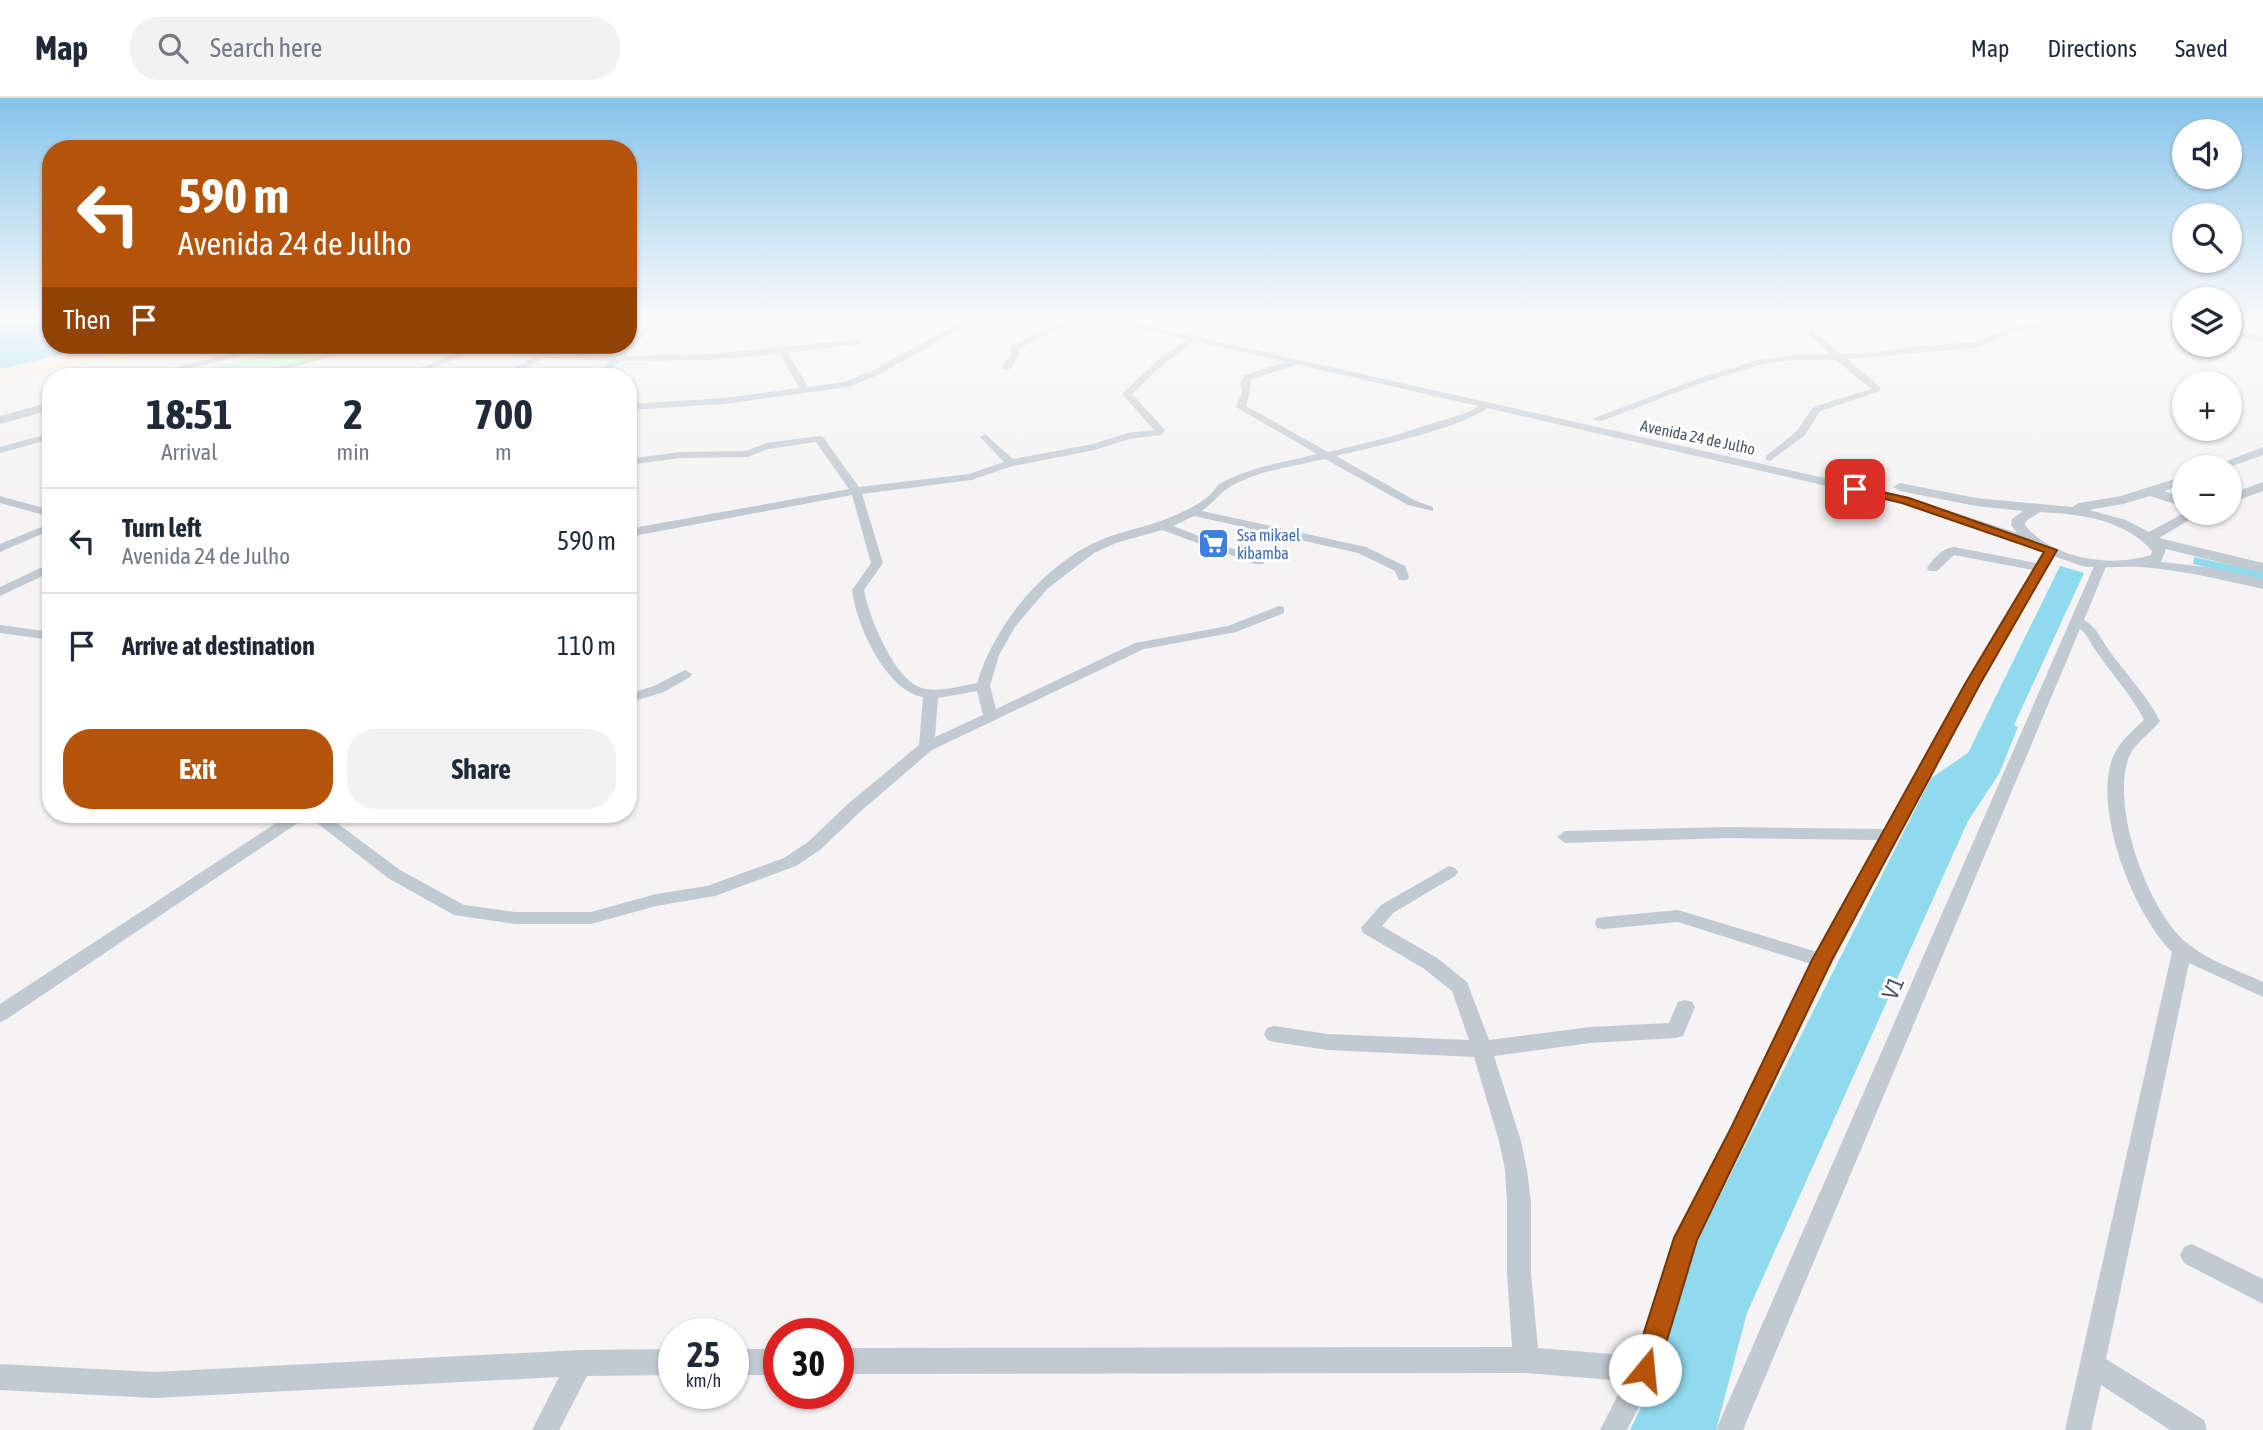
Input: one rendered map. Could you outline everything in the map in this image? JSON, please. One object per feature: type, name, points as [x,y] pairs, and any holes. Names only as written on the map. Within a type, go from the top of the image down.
[{"type":"street","points":[[799,380],[805,390]]},
{"type":"street","points":[[637,407],[688,404],[805,390],[859,380]]},
{"type":"street","points":[[637,531],[856,491],[971,477],[1012,463],[1095,447],[1128,436],[1157,433],[1160,430],[1127,394],[1142,380]]},
{"type":"street","points":[[1246,380],[1247,392],[1241,407],[1412,503],[1429,509]]},
{"type":"street","name":"Avenida 24 de Julho","points":[[1388,380],[1484,406],[1905,500],[2045,548],[2101,564],[2145,564]]},
{"type":"street","name":"Avenida 24 de Julho","points":[[1406,380],[1976,502],[2054,509]]},
{"type":"street","points":[[1597,419],[1703,380]]},
{"type":"street","points":[[1770,458],[1801,433],[1816,409],[1876,391],[1877,389],[1865,380]]},
{"type":"street","points":[[0,411],[42,401]]},
{"type":"street","points":[[991,718],[983,686],[992,655],[1009,625],[1042,586],[1090,550],[1112,540],[1163,526],[1193,512],[1236,480],[1280,465],[1421,431],[1473,414],[1484,406]]},
{"type":"street","points":[[0,420],[42,408]]},
{"type":"street","points":[[985,437],[1012,463]]},
{"type":"street","points":[[0,450],[42,438]]},
{"type":"street","points":[[637,460],[680,455],[748,454],[766,446],[819,439],[856,491],[877,563],[858,590],[862,613],[888,661],[908,688],[931,693],[983,686]]},
{"type":"street","points":[[2242,458],[2263,451]]},
{"type":"street","points":[[2054,509],[2096,505],[2153,492],[2172,485]]},
{"type":"street","points":[[2242,494],[2263,486]]},
{"type":"street","points":[[2153,492],[2172,499]]},
{"type":"street","points":[[0,499],[42,511]]},
{"type":"street","points":[[1614,1430],[1645,1370],[1686,1238],[1740,1133],[1822,960],[1972,684],[2040,568],[2045,548],[2021,531],[2018,525],[2019,519],[2037,508]]},
{"type":"street","points":[[2054,509],[2116,522],[2152,540],[2263,568]]},
{"type":"street","points":[[1193,512],[1363,550],[1401,569],[1403,577]]},
{"type":"street","points":[[2152,540],[2175,525]]},
{"type":"street","points":[[1163,526],[1259,561]]},
{"type":"street","points":[[0,548],[42,530]]},
{"type":"street","points":[[2145,564],[2157,558],[2160,551],[2152,540]]},
{"type":"street","points":[[1933,568],[1948,552],[1954,551],[2040,568]]},
{"type":"street","name":"V1","points":[[1729,1430],[2101,564]]},
{"type":"street","points":[[2145,564],[2263,584]]},
{"type":"street","points":[[0,592],[42,571]]},
{"type":"street","points":[[326,823],[394,874],[460,911],[515,918],[592,918],[656,900],[709,892],[790,862],[814,846],[855,807],[928,747],[1140,646],[1231,629],[1279,610]]},
{"type":"street","points":[[2078,622],[2096,635],[2102,651],[2139,694],[2152,721],[2126,747],[2118,766],[2120,815],[2130,861],[2145,904],[2162,932],[2182,950],[2263,990]]},
{"type":"street","points":[[0,629],[42,635]]},
{"type":"street","points":[[637,696],[659,689],[685,674]]},
{"type":"street","points":[[928,747],[931,693]]},
{"type":"street","points":[[0,1014],[287,823]]},
{"type":"street","points":[[1565,837],[1733,831],[1891,835]]},
{"type":"street","points":[[1449,872],[1387,909],[1370,928],[1430,963],[1460,987],[1483,1049],[1516,1170],[1520,1203],[1519,1274],[1526,1360]]},
{"type":"street","points":[[1604,923],[1678,916],[1822,960]]},
{"type":"street","points":[[2078,1430],[2182,950]]},
{"type":"street","points":[[1274,1034],[1328,1042],[1483,1049],[1590,1035],[1676,1030],[1685,1007]]},
{"type":"street","points":[[2192,1255],[2263,1293]]},
{"type":"street","points":[[854,1361],[1526,1360],[1645,1370]]},
{"type":"street","points":[[0,1377],[154,1385],[580,1363],[658,1362]]},
{"type":"street","points":[[545,1430],[580,1363]]},
{"type":"street","points":[[2094,1366],[2194,1430]]},
{"type":"sand","points":[[0,380],[21,380],[0,385]]},
{"type":"water","points":[[2194,557],[2263,572],[2263,580],[2193,564]]},
{"type":"water","points":[[2060,566],[2084,573],[2014,725],[2018,727],[1999,774],[1968,821],[1747,1313],[1716,1430],[1630,1430],[1657,1374],[1698,1239],[1931,778],[1968,753]]},
{"type":"place","name":"Ssa mikael kibamba","points":[[1214,544]]},
{"type":"route","points":[[1645,1370],[1686,1238],[1740,1133],[1822,960],[1972,684],[2051,550],[1905,500],[1855,489]]}]
